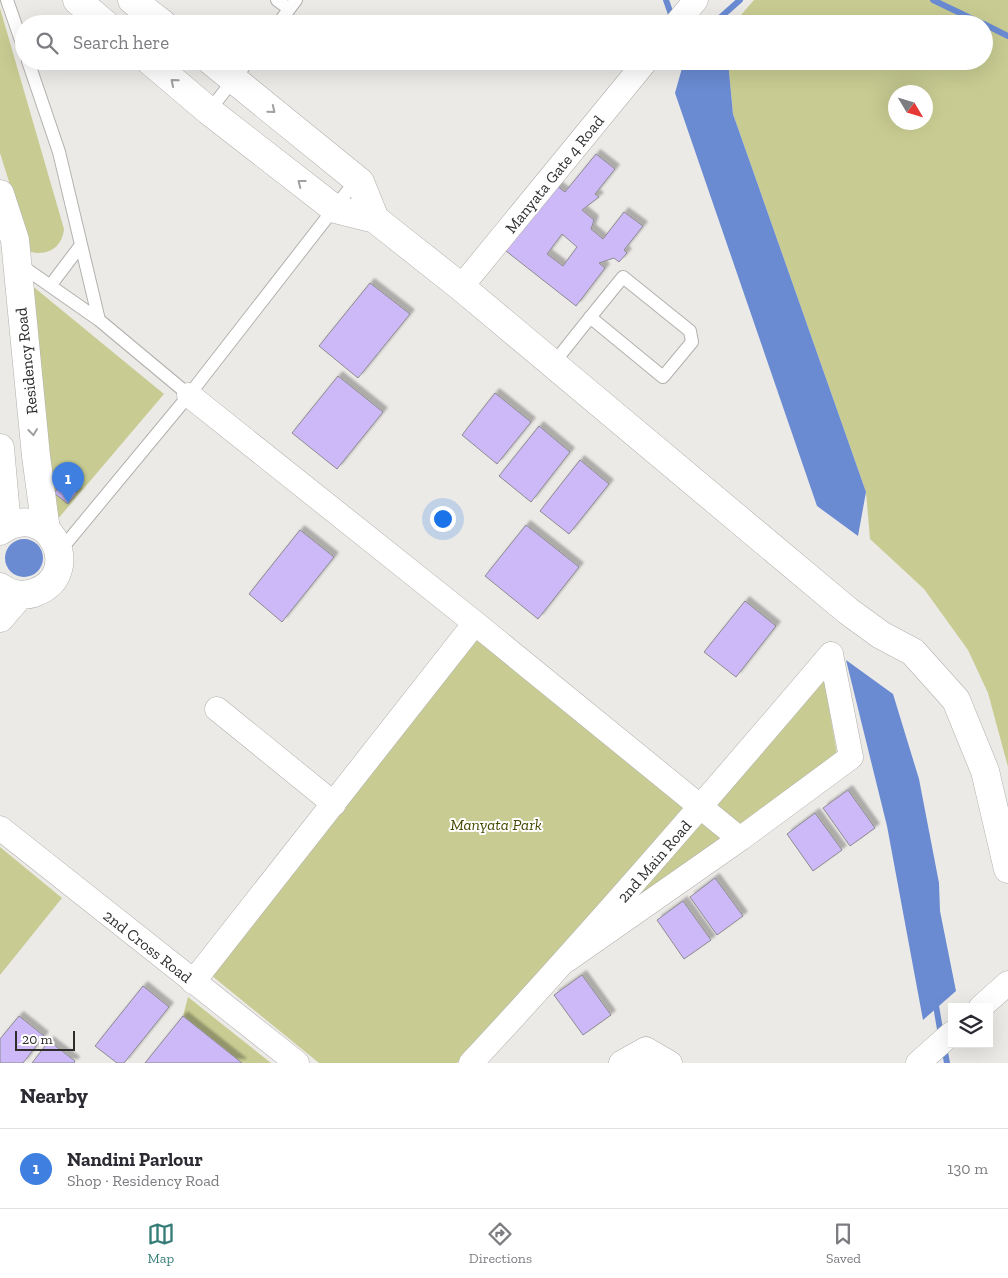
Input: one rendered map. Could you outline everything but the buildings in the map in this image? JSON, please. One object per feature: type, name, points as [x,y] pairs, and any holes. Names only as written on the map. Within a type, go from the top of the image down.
[{"type":"street","points":[[77,0],[94,15]]},
{"type":"street","points":[[132,0],[151,15]]},
{"type":"street","points":[[684,15],[696,0]]},
{"type":"street","points":[[161,70],[209,111],[335,209],[375,219],[461,287],[872,628],[913,652],[956,700],[985,771],[1008,869]]},
{"type":"street","points":[[241,70],[360,182],[375,219]]},
{"type":"street","name":"Manyata Gate 4 Road","points":[[461,287],[639,70]]},
{"type":"street","name":"Residency Road","points":[[0,194],[15,240],[8,262],[36,456],[53,541],[56,574],[50,583],[36,592],[10,591]]},
{"type":"street","points":[[189,396],[475,623],[740,839],[567,960]]},
{"type":"street","points":[[1,462],[4,528],[27,522],[53,541]]},
{"type":"street","points":[[0,618],[10,591]]},
{"type":"street","points":[[194,982],[475,623]]},
{"type":"street","name":"2nd Main Road","points":[[471,1063],[567,960],[701,807],[831,654],[851,757],[740,839]]},
{"type":"street","points":[[217,709],[334,804]]},
{"type":"street","name":"2nd Cross Road","points":[[0,828],[297,1063]]},
{"type":"street","points":[[986,1003],[1008,983]]},
{"type":"street","points":[[918,1063],[948,1037]]},
{"type":"street","points":[[621,1063],[646,1049],[670,1063]]},
{"type":"lane","points":[[7,0],[15,23]]},
{"type":"lane","points":[[277,0],[293,5],[285,15]]},
{"type":"lane","points":[[31,70],[59,152],[99,320]]},
{"type":"lane","points":[[209,111],[241,70]]},
{"type":"lane","points":[[53,541],[189,396],[357,180]]},
{"type":"lane","points":[[50,286],[81,245]]},
{"type":"lane","points":[[8,262],[50,286],[99,320],[189,396]]},
{"type":"lane","points":[[553,364],[590,318],[623,277],[690,331],[692,342],[663,378],[590,318]]},
{"type":"green space","points":[[754,0],[1008,0],[1008,767],[988,693],[968,650],[924,589],[870,539],[866,492],[733,114],[729,70],[993,70],[993,15],[741,15]]},
{"type":"green space","points":[[0,8],[15,60],[15,70],[18,70],[64,229],[61,241],[54,249],[43,253],[31,252],[0,153]]},
{"type":"green space","points":[[30,284],[164,394],[57,520]]},
{"type":"green space","name":"Manyata Park","points":[[475,634],[689,809],[457,1063],[319,1063],[211,975]]},
{"type":"green space","points":[[824,679],[837,754],[739,828],[715,807]]},
{"type":"green space","points":[[700,817],[730,840],[589,939]]},
{"type":"green space","points":[[0,847],[62,898],[0,975]]},
{"type":"green space","points":[[188,997],[271,1063],[242,1063],[183,1016]]},
{"type":"water","points":[[681,70],[729,70],[733,114],[866,492],[858,536],[817,506],[675,93]]},
{"type":"water","points":[[24,539],[37,545],[43,558],[37,571],[24,577],[11,571],[5,558],[11,545]]},
{"type":"water","points":[[846,660],[893,694],[919,779],[939,883],[940,911],[956,991],[923,1020],[887,826]]},
{"type":"waterway","points":[[666,0],[671,15]]},
{"type":"waterway","points":[[723,15],[740,0]]},
{"type":"waterway","points":[[933,0],[964,15]]},
{"type":"waterway","points":[[993,28],[1008,36]]},
{"type":"waterway","points":[[935,1000],[941,1035]]},
{"type":"waterway","points":[[944,1047],[947,1063]]},
{"type":"place","name":"Nandini Parlour","points":[[68,503]]}]
